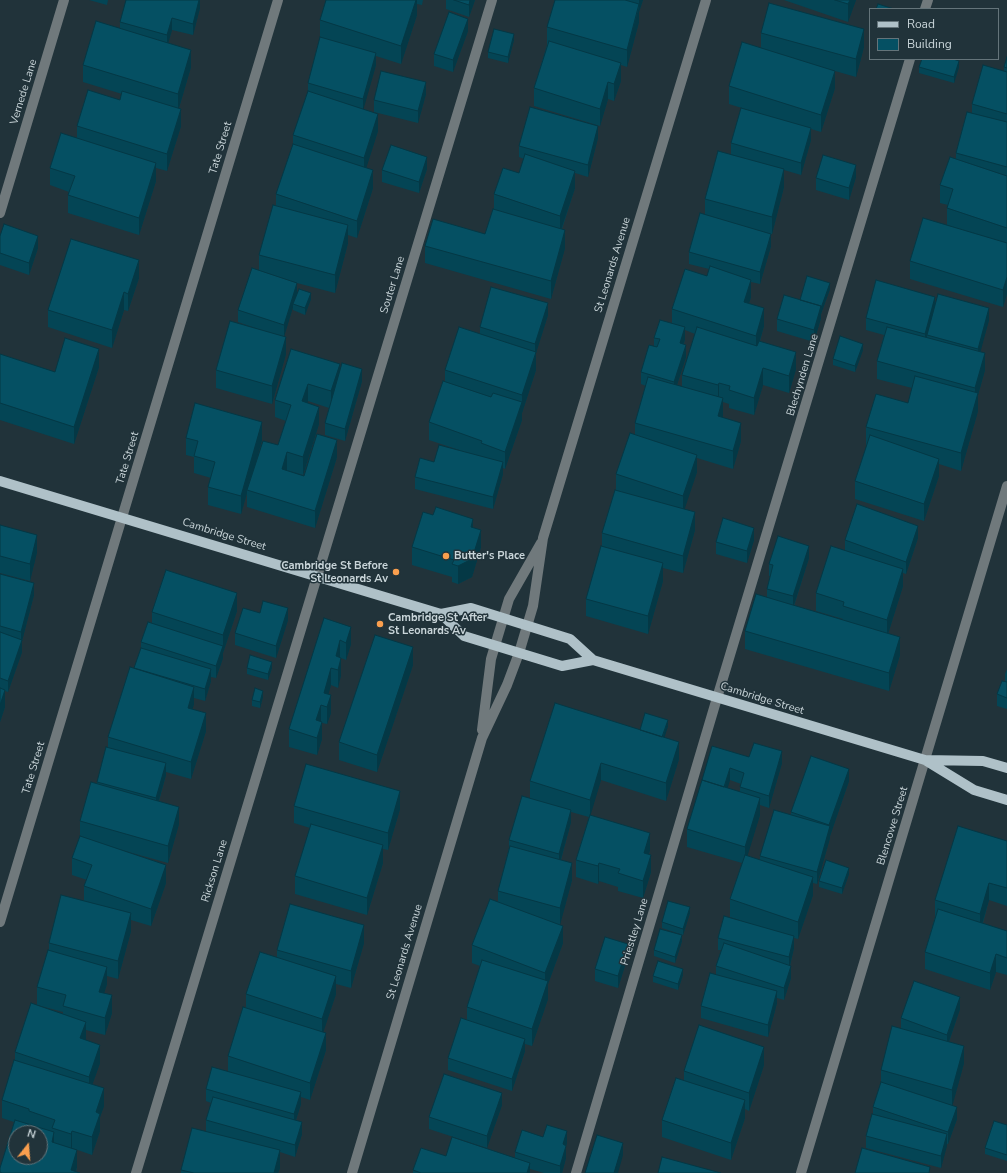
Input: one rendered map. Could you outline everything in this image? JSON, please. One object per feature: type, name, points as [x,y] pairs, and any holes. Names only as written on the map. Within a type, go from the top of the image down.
[{"type":"main road","name":"Cambridge Street","points":[[0,481],[441,614],[464,636],[562,666],[593,660]]},
{"type":"main road","name":"Cambridge Street","points":[[441,614],[471,608],[570,639],[593,660],[925,760],[974,790],[1007,800]]},
{"type":"main road","name":"Cambridge Street","points":[[925,760],[983,761],[1007,768]]},
{"type":"street","name":"Vernede Lane","points":[[0,214],[64,0]]},
{"type":"street","name":"Tate Street","points":[[0,922],[278,0]]},
{"type":"street","name":"Souter Lane","points":[[317,576],[492,0]]},
{"type":"street","name":"St Leonards Avenue","points":[[352,1173],[482,738],[507,685],[519,653],[533,606],[544,538],[706,0]]},
{"type":"street","name":"Blechynden Lane","points":[[718,698],[910,60]]},
{"type":"street","name":"Blencowe Street","points":[[801,1173],[1007,486]]},
{"type":"street","name":"St Leonards Avenue","points":[[482,738],[491,659],[503,618],[509,599],[544,538]]},
{"type":"street","name":"Rickson Lane","points":[[136,1173],[317,576]]},
{"type":"street","name":"Priestley Lane","points":[[576,1173],[718,698]]},
{"type":"building","points":[[126,0],[199,0],[193,24],[172,18],[167,35],[120,22]]},
{"type":"building","points":[[326,0],[416,0],[401,46],[320,20]]},
{"type":"building","points":[[454,0],[470,0],[469,5]]},
{"type":"building","points":[[555,0],[625,0],[639,4],[627,50],[547,27]]},
{"type":"building","points":[[835,0],[850,0],[848,4]]},
{"type":"building","points":[[769,3],[864,29],[856,59],[761,33]]},
{"type":"building","points":[[878,4],[891,8],[876,8]]},
{"type":"building","points":[[449,12],[468,19],[453,60],[434,54]]},
{"type":"building","points":[[96,21],[191,50],[178,94],[83,65]]},
{"type":"building","points":[[494,29],[514,34],[508,57],[488,52]]},
{"type":"building","points":[[320,37],[376,53],[363,99],[308,83]]},
{"type":"building","points":[[549,41],[621,63],[614,84],[608,82],[600,109],[534,88]]},
{"type":"building","points":[[742,42],[835,71],[821,115],[729,86]]},
{"type":"building","points":[[1007,57],[1007,68],[1004,67]]},
{"type":"building","points":[[922,60],[959,61],[954,77],[919,67]]},
{"type":"building","points":[[983,65],[1007,72],[1007,114],[972,104]]},
{"type":"building","points":[[381,71],[426,82],[418,111],[374,100]]},
{"type":"building","points":[[88,90],[120,100],[122,91],[181,109],[167,154],[77,126]]},
{"type":"building","points":[[308,91],[378,114],[364,158],[293,135]]},
{"type":"building","points":[[530,107],[598,126],[588,165],[519,146]]},
{"type":"building","points":[[741,108],[811,128],[801,163],[731,143]]},
{"type":"building","points":[[967,112],[1007,122],[1007,167],[956,153]]},
{"type":"building","points":[[61,133],[156,163],[139,218],[68,195],[75,176],[50,168]]},
{"type":"building","points":[[293,144],[373,170],[357,221],[276,194]]},
{"type":"building","points":[[391,145],[427,157],[419,182],[382,170]]},
{"type":"building","points":[[718,151],[784,169],[772,217],[705,199]]},
{"type":"building","points":[[525,154],[575,171],[560,216],[494,194],[503,168],[519,173]]},
{"type":"building","points":[[823,155],[856,165],[849,188],[816,178]]},
{"type":"building","points":[[950,157],[1007,176],[1007,228],[947,208],[953,189],[940,185]]},
{"type":"building","points":[[273,205],[348,225],[335,275],[259,255]]},
{"type":"building","points":[[493,209],[565,230],[551,281],[425,246],[433,219],[485,234]]},
{"type":"building","points":[[700,213],[771,234],[760,272],[689,252]]},
{"type":"building","points":[[923,218],[1007,243],[1007,277],[1003,290],[910,261]]},
{"type":"building","points":[[4,224],[38,236],[29,263],[0,253],[0,236]]},
{"type":"building","points":[[71,239],[139,260],[128,294],[124,292],[112,330],[48,310]]},
{"type":"building","points":[[710,266],[751,280],[744,302],[764,308],[756,336],[672,309],[685,269],[707,276]]},
{"type":"building","points":[[252,268],[297,283],[284,325],[238,310]]},
{"type":"building","points":[[807,276],[830,283],[821,308],[821,306],[800,300]]},
{"type":"building","points":[[876,280],[935,297],[925,334],[866,318]]},
{"type":"building","points":[[491,287],[548,303],[535,344],[480,327]]},
{"type":"building","points":[[299,289],[311,293],[305,308],[293,304]]},
{"type":"building","points":[[938,294],[989,308],[978,349],[927,335]]},
{"type":"building","points":[[784,295],[821,306],[814,330],[777,319]]},
{"type":"building","points":[[660,320],[685,327],[680,343],[686,345],[674,382],[641,372],[649,345],[657,347],[660,339],[654,338]]},
{"type":"building","points":[[230,321],[286,337],[272,386],[216,370]]},
{"type":"building","points":[[459,327],[536,352],[522,395],[445,370]]},
{"type":"building","points":[[697,327],[757,346],[759,341],[796,352],[789,376],[763,368],[754,398],[729,390],[730,386],[719,383],[718,385],[682,375]]},
{"type":"building","points":[[887,327],[985,353],[975,388],[877,361]]},
{"type":"building","points":[[840,336],[863,344],[855,366],[833,359]]},
{"type":"building","points":[[65,338],[99,349],[74,427],[0,403],[0,354],[55,372]]},
{"type":"building","points":[[291,349],[340,364],[331,391],[308,384],[302,401],[319,407],[303,457],[287,452],[282,469],[304,476],[317,434],[337,440],[315,511],[247,490],[263,441],[278,445],[291,405],[275,400]]},
{"type":"building","points":[[342,363],[362,369],[345,429],[325,423]]},
{"type":"building","points":[[915,376],[978,393],[961,453],[866,427],[876,394],[908,403]]},
{"type":"building","points":[[648,377],[723,398],[718,416],[741,423],[733,451],[635,423]]},
{"type":"building","points":[[443,381],[491,397],[493,393],[522,402],[505,452],[481,443],[482,441],[429,422]]},
{"type":"building","points":[[195,403],[262,422],[241,496],[208,487],[215,462],[194,456],[198,441],[186,438]]},
{"type":"building","points":[[630,433],[697,455],[683,496],[616,474]]},
{"type":"building","points":[[870,435],[939,459],[924,504],[855,481]]},
{"type":"building","points":[[439,445],[503,462],[493,497],[415,477],[420,458],[434,462]]},
{"type":"building","points":[[615,490],[695,512],[683,556],[602,533]]},
{"type":"building","points":[[857,504],[918,526],[906,562],[845,540]]},
{"type":"building","points":[[436,507],[473,519],[471,527],[481,530],[472,559],[458,566],[452,564],[454,560],[412,547],[423,512],[433,515]]},
{"type":"building","points":[[723,518],[754,528],[747,551],[716,542]]},
{"type":"building","points":[[0,525],[37,535],[30,564],[0,556]]},
{"type":"building","points":[[778,536],[809,546],[793,596],[767,589],[773,565],[769,564]]},
{"type":"building","points":[[601,546],[663,563],[648,616],[586,599]]},
{"type":"building","points":[[831,546],[903,569],[887,620],[843,606],[844,602],[816,593]]},
{"type":"building","points":[[166,570],[237,593],[223,635],[152,612]]},
{"type":"building","points":[[0,574],[34,583],[21,632],[0,626]]},
{"type":"building","points":[[756,594],[900,637],[889,673],[745,631]]},
{"type":"building","points":[[263,601],[288,608],[276,646],[235,633],[243,608],[260,613]]},
{"type":"building","points":[[324,618],[351,627],[346,643],[340,640],[336,656],[341,658],[338,670],[331,668],[324,693],[331,695],[327,707],[321,705],[316,720],[322,722],[317,738],[289,729]]},
{"type":"building","points":[[148,622],[223,646],[216,666],[141,642]]},
{"type":"building","points":[[0,632],[22,640],[8,681],[0,678]]},
{"type":"building","points":[[375,635],[413,647],[377,755],[339,742]]},
{"type":"building","points":[[141,648],[211,669],[205,689],[134,668]]},
{"type":"building","points":[[250,655],[272,662],[268,674],[247,668]]},
{"type":"building","points":[[130,667],[194,687],[188,708],[206,713],[191,762],[108,737]]},
{"type":"building","points":[[1002,681],[1007,682],[1007,698],[997,694]]},
{"type":"building","points":[[0,688],[5,690],[0,705]]},
{"type":"building","points":[[255,688],[263,691],[260,702],[252,700]]},
{"type":"building","points":[[555,703],[679,742],[666,783],[601,763],[590,800],[530,781]]},
{"type":"building","points":[[645,713],[668,720],[662,737],[640,730]]},
{"type":"building","points":[[754,743],[782,751],[769,796],[740,787],[744,773],[730,768],[724,787],[702,780],[712,746],[749,757]]},
{"type":"building","points":[[106,747],[166,763],[156,798],[97,782]]},
{"type":"building","points":[[811,756],[849,769],[829,825],[791,812]]},
{"type":"building","points":[[306,764],[400,791],[388,833],[294,806]]},
{"type":"building","points":[[702,780],[760,798],[745,847],[687,829]]},
{"type":"building","points":[[91,782],[179,807],[168,846],[80,821]]},
{"type":"building","points":[[522,796],[571,810],[559,854],[509,840]]},
{"type":"building","points":[[774,810],[830,826],[817,872],[760,856]]},
{"type":"building","points":[[590,815],[650,833],[644,853],[651,855],[643,881],[618,873],[620,869],[599,863],[598,866],[576,860]]},
{"type":"building","points":[[311,824],[383,845],[367,898],[295,876]]},
{"type":"building","points":[[958,826],[1007,841],[1007,888],[989,883],[980,914],[935,900]]},
{"type":"building","points":[[80,836],[166,865],[151,909],[84,886],[92,865],[72,858]]},
{"type":"building","points":[[510,846],[572,863],[560,908],[498,891]]},
{"type":"building","points":[[745,855],[813,877],[798,922],[730,899]]},
{"type":"building","points":[[826,860],[849,868],[842,888],[819,881]]},
{"type":"building","points":[[61,895],[131,913],[118,961],[49,943]]},
{"type":"building","points":[[490,899],[563,926],[545,973],[472,945]]},
{"type":"building","points":[[668,901],[690,907],[683,929],[662,922]]},
{"type":"building","points":[[290,904],[364,925],[351,971],[277,950]]},
{"type":"building","points":[[938,909],[1007,931],[1007,958],[996,954],[990,973],[925,952]]},
{"type":"building","points":[[724,916],[794,936],[789,957],[718,938]]},
{"type":"building","points":[[660,929],[682,935],[675,957],[654,950]]},
{"type":"building","points":[[605,937],[628,944],[618,976],[595,969]]},
{"type":"building","points":[[724,943],[791,966],[784,988],[716,966]]},
{"type":"building","points":[[48,950],[107,967],[99,992],[112,995],[105,1018],[63,1006],[66,995],[37,987]]},
{"type":"building","points":[[260,952],[336,976],[322,1019],[246,994]]},
{"type":"building","points":[[482,960],[548,981],[532,1029],[467,1007]]},
{"type":"building","points":[[658,961],[683,969],[678,984],[653,976]]},
{"type":"building","points":[[710,973],[777,991],[768,1025],[701,1006]]},
{"type":"building","points":[[914,981],[960,997],[947,1035],[901,1018]]},
{"type":"building","points":[[31,1003],[86,1022],[80,1038],[100,1045],[89,1077],[15,1052]]},
{"type":"building","points":[[243,1007],[326,1033],[310,1083],[228,1056]]},
{"type":"building","points":[[461,1018],[525,1039],[512,1079],[448,1058]]},
{"type":"building","points":[[699,1025],[764,1047],[749,1093],[684,1071]]},
{"type":"building","points":[[892,1026],[964,1046],[952,1090],[881,1070]]},
{"type":"building","points":[[14,1060],[104,1088],[96,1112],[100,1114],[92,1137],[72,1131],[71,1134],[52,1128],[55,1120],[2,1100]]},
{"type":"building","points":[[212,1067],[301,1092],[294,1114],[206,1089]]},
{"type":"building","points":[[444,1074],[502,1093],[487,1136],[429,1117]]},
{"type":"building","points":[[676,1078],[745,1100],[731,1143],[662,1120]]},
{"type":"building","points":[[881,1082],[957,1107],[948,1132],[873,1107]]},
{"type":"building","points":[[213,1097],[302,1122],[295,1145],[206,1120]]},
{"type":"building","points":[[872,1114],[947,1134],[941,1156],[866,1136]]},
{"type":"building","points":[[15,1120],[31,1125],[13,1125]]},
{"type":"building","points":[[994,1121],[1007,1125],[1007,1155],[985,1148]]},
{"type":"building","points":[[547,1125],[567,1131],[563,1144],[566,1146],[560,1166],[515,1152],[522,1130],[543,1137]]},
{"type":"building","points":[[192,1128],[280,1150],[274,1173],[194,1173],[181,1170]]},
{"type":"building","points":[[48,1130],[54,1132],[52,1142],[77,1150],[71,1170],[80,1173],[0,1172],[8,1142],[8,1165],[48,1165]]},
{"type":"building","points":[[597,1135],[623,1143],[614,1173],[585,1173]]},
{"type":"building","points":[[452,1137],[530,1163],[527,1173],[421,1173],[413,1170],[421,1148],[446,1156]]},
{"type":"building","points":[[862,1148],[930,1167],[929,1173],[855,1173]]},
{"type":"building","points":[[662,1157],[721,1173],[658,1173]]},
{"type":"place","name":"Butter's Place","points":[[446,556]]},
{"type":"place","name":"Cambridge St Before St Leonards Av","points":[[396,572]]},
{"type":"place","name":"Cambridge St After St Leonards Av","points":[[380,624]]}]
